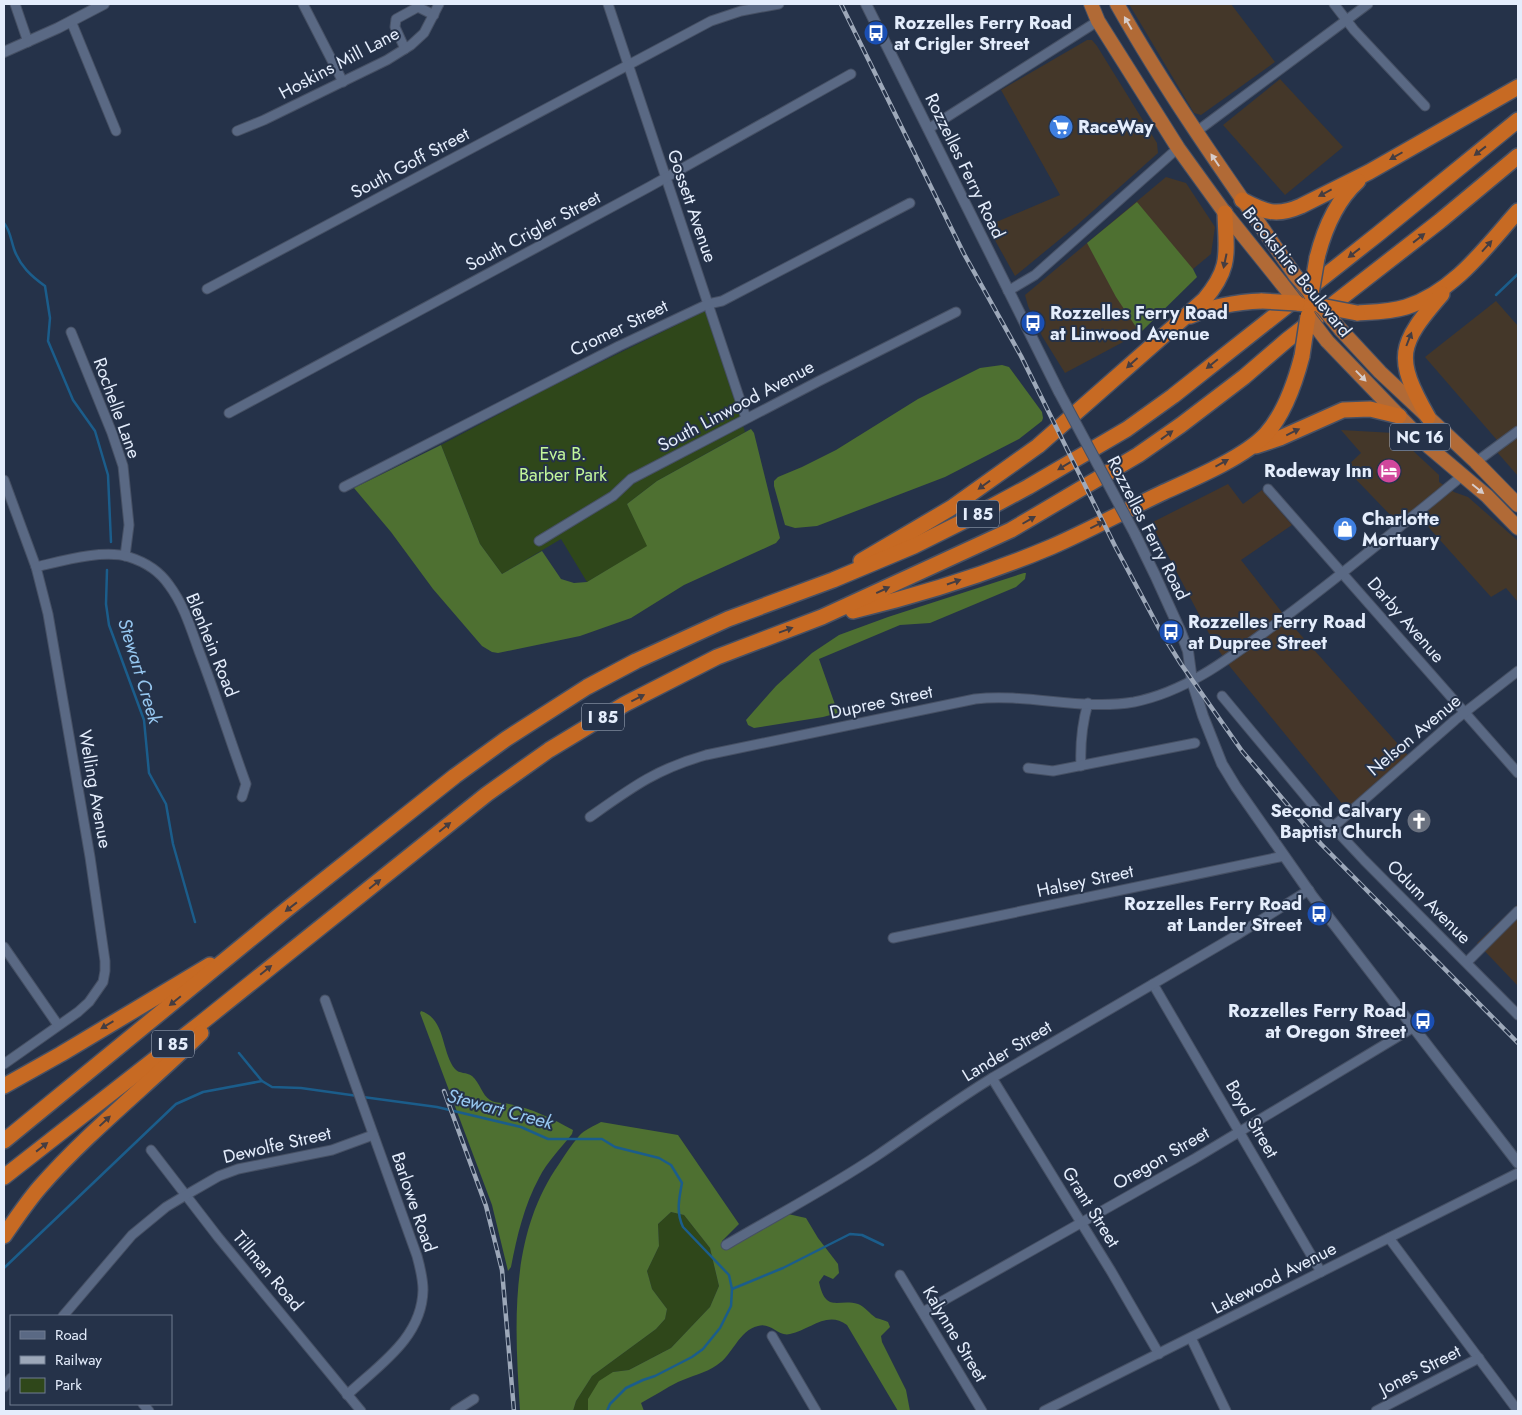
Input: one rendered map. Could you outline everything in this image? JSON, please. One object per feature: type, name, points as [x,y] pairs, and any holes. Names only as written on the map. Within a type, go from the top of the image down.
[{"type":"highway","name":"Brookshire Boulevard","points":[[1091,4],[1098,21],[1178,148],[1225,213],[1282,284],[1341,330],[1380,372],[1476,462],[1518,505]]},
{"type":"highway","points":[[1105,4],[1115,4]]},
{"type":"highway","name":"Brookshire Boulevard","points":[[1115,4],[1146,56],[1196,132],[1295,275],[1327,341],[1430,447],[1487,496],[1518,528]]},
{"type":"highway","points":[[1242,200],[1261,210],[1273,213],[1290,211],[1368,172],[1518,87]]},
{"type":"highway","name":"I 85","points":[[4,1141],[254,937],[482,756],[587,687],[692,635],[891,556],[972,518],[1127,429],[1173,396],[1378,234],[1518,120]]},
{"type":"highway","name":"I 85","points":[[4,1177],[487,794],[549,750],[597,720],[717,657],[822,618],[1011,530],[1158,441],[1244,377],[1287,340],[1433,227],[1518,156]]},
{"type":"highway","points":[[1248,449],[1266,434],[1279,416],[1298,374],[1317,258],[1324,233],[1339,204],[1350,189],[1368,172]]},
{"type":"highway","points":[[1428,417],[1414,393],[1405,362],[1406,348],[1412,331],[1454,279],[1518,211]]},
{"type":"highway","points":[[833,580],[886,545],[951,508],[1038,446],[1204,300],[1215,287],[1224,270],[1227,251],[1225,213]]},
{"type":"highway","points":[[1182,319],[1223,305],[1262,301],[1309,305],[1361,313],[1385,312],[1407,307],[1426,298],[1454,279]]},
{"type":"highway","points":[[822,618],[886,604],[1024,558],[1173,489],[1248,449],[1280,438],[1343,410],[1370,409],[1399,416]]},
{"type":"highway","points":[[4,1086],[254,937]]},
{"type":"highway","points":[[4,1236],[39,1188],[58,1167],[203,1031],[236,994]]},
{"type":"street","points":[[15,4],[28,42]]},
{"type":"street","points":[[4,52],[104,4]]},
{"type":"street","points":[[302,4],[343,82]]},
{"type":"street","name":"Hoskins Mill Lane","points":[[237,131],[343,82],[405,49],[424,33],[439,4]]},
{"type":"street","name":"Gossett Avenue","points":[[608,4],[746,418]]},
{"type":"street","name":"South Goff Street","points":[[207,289],[711,21],[726,14],[779,4]]},
{"type":"street","name":"Rozzelles Ferry Road","points":[[866,4],[1059,392],[1156,574],[1182,636],[1191,667],[1192,681],[1203,716],[1222,764],[1236,787],[1309,890],[1518,1163]]},
{"type":"street","points":[[1334,4],[1346,20],[1425,106]]},
{"type":"street","points":[[1196,132],[1368,4]]},
{"type":"street","points":[[405,49],[395,27],[396,19],[418,7],[434,15]]},
{"type":"street","points":[[71,21],[116,131]]},
{"type":"street","points":[[928,129],[1098,21]]},
{"type":"street","name":"South Crigler Street","points":[[229,413],[649,187],[665,176],[850,74]]},
{"type":"street","points":[[1008,291],[1035,275],[1178,148]]},
{"type":"street","name":"Cromer Street","points":[[344,487],[610,350],[708,304],[722,301],[910,203]]},
{"type":"street","name":"South Linwood Avenue","points":[[539,541],[613,496],[631,479],[746,418],[956,312]]},
{"type":"street","name":"Rochelle Lane","points":[[71,332],[112,433],[122,466],[129,525],[125,556]]},
{"type":"street","points":[[1476,462],[1518,431]]},
{"type":"street","name":"Dupree Street","points":[[590,817],[639,782],[660,771],[706,755],[975,699],[1010,696],[1106,704],[1135,701],[1192,681],[1251,642],[1462,476]]},
{"type":"street","name":"Welling Avenue","points":[[4,480],[36,567],[48,614],[106,960],[105,971],[99,990],[89,1002],[78,1012],[4,1064]]},
{"type":"street","name":"Darby Avenue","points":[[1268,489],[1518,773]]},
{"type":"street","name":"Blenhein Road","points":[[36,567],[97,556],[125,556],[147,566],[169,586],[183,608],[246,784],[242,797]]},
{"type":"street","name":"Nelson Avenue","points":[[1332,826],[1464,713],[1518,671]]},
{"type":"street","name":"Odum Avenue","points":[[1222,696],[1332,826],[1518,1015]]},
{"type":"street","points":[[1081,766],[1080,750],[1083,720],[1088,703]]},
{"type":"street","points":[[1028,768],[1040,771],[1053,771],[1195,742]]},
{"type":"street","name":"Halsey Street","points":[[893,938],[1284,856]]},
{"type":"street","name":"Lander Street","points":[[726,1245],[877,1156],[992,1078],[1309,890]]},
{"type":"street","points":[[1467,962],[1518,911]]},
{"type":"street","points":[[4,947],[58,1026]]},
{"type":"street","name":"Boyd Street","points":[[1153,984],[1321,1272]]},
{"type":"street","name":"Barlowe Road","points":[[325,1000],[417,1256],[422,1275],[423,1289],[420,1311],[409,1336],[347,1395]]},
{"type":"street","name":"Oregon Street","points":[[923,1312],[1240,1131],[1414,1027]]},
{"type":"street","name":"Grant Street","points":[[992,1078],[1081,1222],[1159,1354]]},
{"type":"street","name":"Dewolfe Street","points":[[67,1314],[132,1235],[166,1207],[186,1194],[219,1176],[238,1169],[332,1150],[373,1135]]},
{"type":"street","name":"Tillman Road","points":[[151,1150],[218,1237],[361,1411]]},
{"type":"street","name":"Lakewood Avenue","points":[[1044,1411],[1518,1173]]},
{"type":"street","points":[[1389,1238],[1518,1411]]},
{"type":"street","name":"Kalynne Street","points":[[900,1274],[982,1411]]},
{"type":"street","points":[[772,1336],[816,1411]]},
{"type":"street","points":[[1191,1338],[1226,1411]]},
{"type":"street","name":"Jones Street","points":[[1376,1411],[1479,1358]]},
{"type":"street","points":[[455,1411],[474,1399]]},
{"type":"shaded area","points":[[1129,4],[1231,4],[1275,62],[1201,115],[1194,113]]},
{"type":"shaded area","points":[[1087,40],[1092,40],[1097,46],[1157,143],[1158,153],[1076,226],[1015,276],[987,226],[1060,195],[1001,90]]},
{"type":"shaded area","points":[[1280,79],[1343,147],[1285,195],[1223,125]]},
{"type":"shaded area","points":[[1166,177],[1186,183],[1215,227],[1211,254],[1193,269],[1140,333],[1065,373],[1042,336],[1025,295]]},
{"type":"shaded area","points":[[1496,301],[1518,326],[1518,476],[1497,452],[1503,447],[1425,357]]},
{"type":"shaded area","points":[[1341,430],[1394,433],[1439,475],[1439,482],[1454,492],[1468,497],[1518,541],[1518,602],[1506,588],[1491,597],[1414,511],[1398,523],[1345,468],[1361,453]]},
{"type":"shaded area","points":[[1228,484],[1243,504],[1262,490],[1292,525],[1241,560],[1291,624],[1414,762],[1352,816],[1231,668],[1215,645],[1151,523]]},
{"type":"shaded area","points":[[1518,904],[1518,986],[1477,943]]},
{"type":"green space","points":[[1137,202],[1193,269],[1197,277],[1140,333],[1116,297],[1087,243]]},
{"type":"green space","name":"Eva B. Barber Park","points":[[705,311],[745,432],[657,481],[627,504],[648,546],[587,582],[561,539],[502,574],[480,544],[441,445],[544,390]]},
{"type":"green space","points":[[1002,365],[1009,367],[1042,412],[1042,421],[1019,439],[945,477],[817,526],[795,528],[785,525],[774,486],[774,481],[778,477],[836,450],[918,399],[980,368]]},
{"type":"green space","points":[[751,429],[754,433],[780,538],[776,543],[684,585],[631,618],[580,636],[498,653],[482,646],[433,589],[391,532],[354,488],[441,445],[480,544],[502,574],[542,551],[561,579],[574,583],[587,582],[647,546],[627,504],[657,481]]},
{"type":"green space","points":[[1026,573],[1025,579],[1016,587],[930,623],[900,625],[819,659],[838,713],[754,728],[748,725],[746,720],[776,686],[812,653],[839,635]]},
{"type":"green space","points":[[421,1011],[435,1021],[447,1054],[455,1069],[472,1076],[490,1100],[534,1111],[573,1130],[572,1134],[546,1166],[529,1199],[511,1267],[508,1271],[492,1205],[420,1013]]},
{"type":"green space","points":[[601,1122],[678,1135],[739,1224],[722,1241],[729,1247],[788,1214],[806,1218],[818,1238],[838,1264],[839,1273],[833,1279],[824,1275],[819,1282],[825,1298],[834,1303],[858,1304],[876,1318],[888,1322],[890,1327],[881,1336],[882,1342],[906,1390],[910,1411],[898,1411],[847,1325],[840,1321],[825,1320],[790,1334],[782,1333],[763,1325],[751,1328],[717,1365],[678,1382],[641,1403],[644,1411],[588,1411],[588,1399],[599,1381],[613,1372],[629,1370],[671,1348],[710,1307],[719,1286],[710,1248],[684,1215],[671,1212],[658,1224],[659,1246],[647,1271],[652,1289],[667,1309],[665,1319],[656,1329],[592,1376],[576,1401],[573,1411],[520,1411],[517,1348],[518,1284],[523,1252],[531,1222],[542,1192],[571,1146],[584,1132]]},
{"type":"green space","points":[[671,1212],[684,1215],[710,1248],[719,1286],[710,1307],[671,1348],[629,1370],[613,1372],[588,1399],[588,1411],[573,1411],[576,1401],[592,1376],[656,1329],[665,1319],[667,1309],[652,1289],[647,1271],[659,1246],[658,1224]]},
{"type":"waterway","name":"Stewart Creek","points":[[4,223],[19,261],[45,286],[50,318],[48,341],[73,400],[95,431],[108,475],[111,542]]},
{"type":"waterway","points":[[1496,295],[1518,274]]},
{"type":"waterway","name":"Stewart Creek","points":[[107,570],[106,604],[109,625],[144,720],[149,773],[166,804],[173,844],[195,922]]},
{"type":"waterway","name":"Stewart Creek","points":[[239,1053],[262,1081],[272,1087],[301,1088],[358,1096]]},
{"type":"waterway","points":[[4,1268],[176,1104],[203,1092],[262,1081]]},
{"type":"waterway","name":"Stewart Creek","points":[[363,1097],[437,1107],[521,1127],[548,1139],[602,1139],[615,1147],[659,1158],[671,1165],[682,1183],[679,1211],[683,1227],[729,1275],[732,1289],[731,1306],[720,1328],[703,1349],[692,1357],[655,1376],[626,1388],[610,1404],[607,1411]]},
{"type":"waterway","points":[[732,1289],[783,1268],[850,1234],[862,1235],[883,1245]]},
{"type":"railway","points":[[841,4],[964,254],[1021,356],[1115,546],[1161,632],[1181,664],[1242,751],[1321,844],[1518,1043]]},
{"type":"railway","points":[[444,1091],[486,1206],[502,1270],[514,1411]]},
{"type":"place","name":"Rozzelles Ferry Road at Crigler Street","points":[[876,33]]},
{"type":"place","name":"RaceWay","points":[[1061,127]]},
{"type":"place","name":"Rozzelles Ferry Road at Linwood Avenue","points":[[1033,323]]},
{"type":"place","name":"Rodeway Inn","points":[[1389,471]]},
{"type":"place","name":"Charlotte Mortuary","points":[[1345,529]]},
{"type":"place","name":"Rozzelles Ferry Road at Dupree Street","points":[[1171,632]]},
{"type":"place","name":"Second Calvary Baptist Church","points":[[1419,821]]},
{"type":"place","name":"Rozzelles Ferry Road at Lander Street","points":[[1319,914]]},
{"type":"place","name":"Rozzelles Ferry Road at Oregon Street","points":[[1423,1021]]}]
